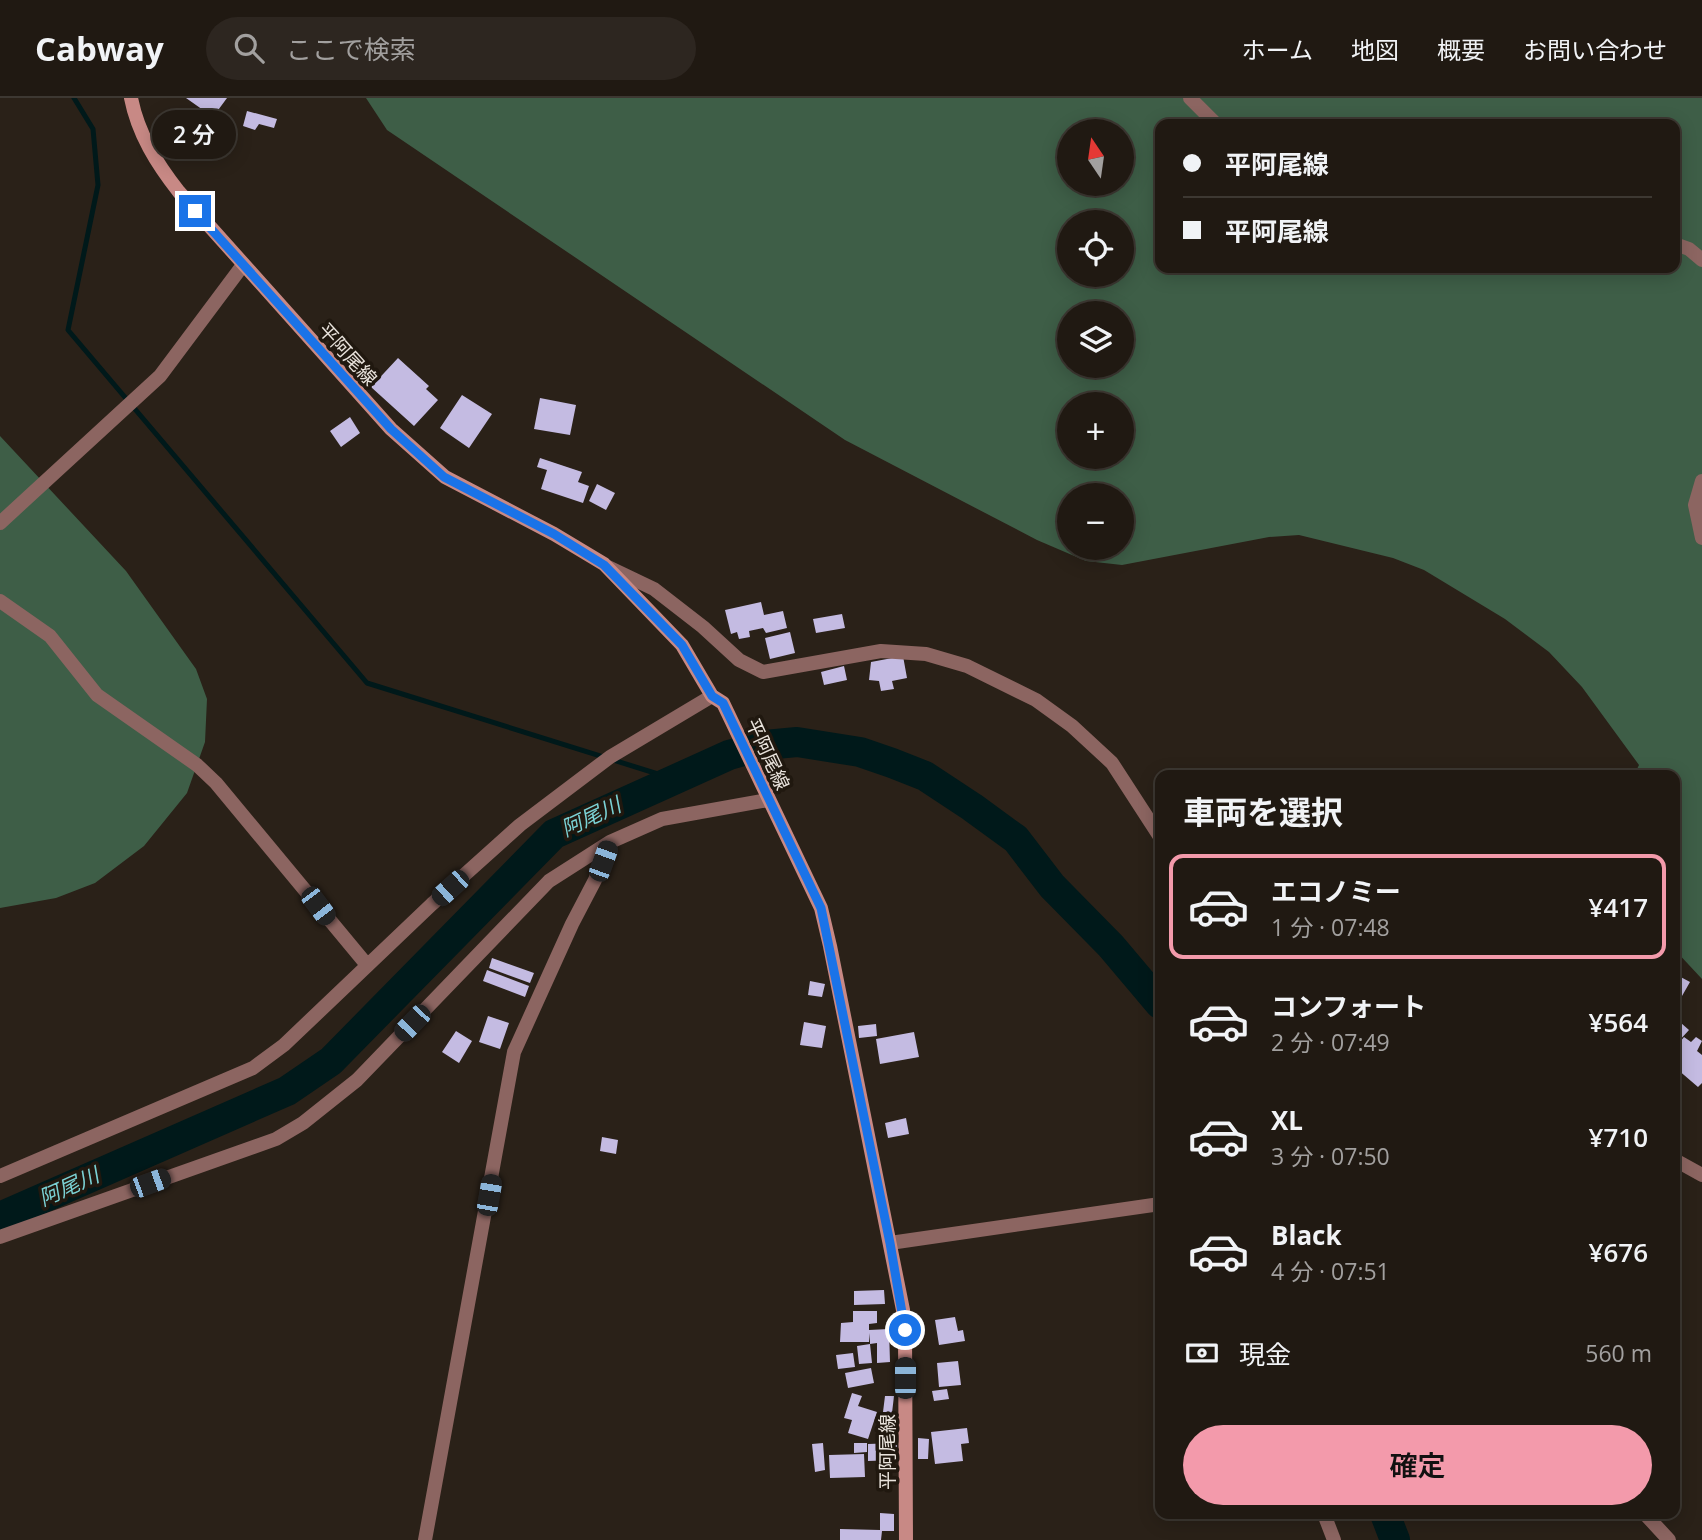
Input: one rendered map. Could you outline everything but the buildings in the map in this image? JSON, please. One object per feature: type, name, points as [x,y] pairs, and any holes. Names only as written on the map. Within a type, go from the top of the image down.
[{"type":"main road","name":"平阿尾線","points":[[131,98],[135,118],[159,166],[243,265],[391,429],[444,477],[554,534],[604,565],[682,645],[718,699],[821,908],[890,1243],[905,1330],[906,1540]]},
{"type":"street","points":[[1190,98],[1211,119]]},
{"type":"street","points":[[1680,246],[1689,249],[1702,260]]},
{"type":"street","points":[[0,523],[160,376],[243,265]]},
{"type":"street","points":[[1702,481],[1695,505],[1702,538]]},
{"type":"street","points":[[604,565],[654,589],[703,627],[739,660],[763,672],[881,652],[926,654],[967,666],[1036,700],[1072,726],[1112,763],[1155,829]]},
{"type":"street","points":[[0,601],[50,636],[97,695],[197,765],[216,783],[367,965]]},
{"type":"street","points":[[0,1176],[253,1068],[284,1045],[520,825],[610,757],[718,699]]},
{"type":"street","points":[[0,1237],[275,1139],[303,1123],[357,1080],[549,881],[610,842],[662,819],[766,794]]},
{"type":"street","points":[[425,1540],[514,1052],[595,880],[610,842]]},
{"type":"street","points":[[1680,1163],[1702,1175]]},
{"type":"street","points":[[890,1243],[1155,1205]]},
{"type":"street","points":[[1326,1519],[1334,1540]]},
{"type":"street","points":[[1650,1519],[1669,1540]]},
{"type":"green space","points":[[366,98],[1702,98],[1702,979],[1680,955],[1680,770],[1636,770],[1639,765],[1582,687],[1549,652],[1505,619],[1424,570],[1393,558],[1299,535],[1269,537],[1122,565],[1084,560],[1134,560],[1134,483],[1057,483],[1057,549],[845,440],[387,130]]},
{"type":"green space","points":[[0,436],[126,571],[196,669],[207,699],[205,742],[187,793],[144,846],[95,883],[56,898],[0,908]]},
{"type":"waterway","points":[[74,98],[93,129],[98,185],[68,330],[367,683],[674,779]]},
{"type":"waterway","name":"阿尾川","points":[[0,1217],[287,1091],[331,1061],[554,834],[729,755],[765,745],[797,742],[860,752],[925,776],[1016,839],[1052,886],[1111,946],[1155,998]]},
{"type":"waterway","name":"阿尾川","points":[[1387,1519],[1395,1540]]},
{"type":"route","points":[[195,211],[391,429],[444,477],[554,534],[604,565],[682,645],[712,696],[723,703],[821,908],[890,1243],[905,1330]]}]
